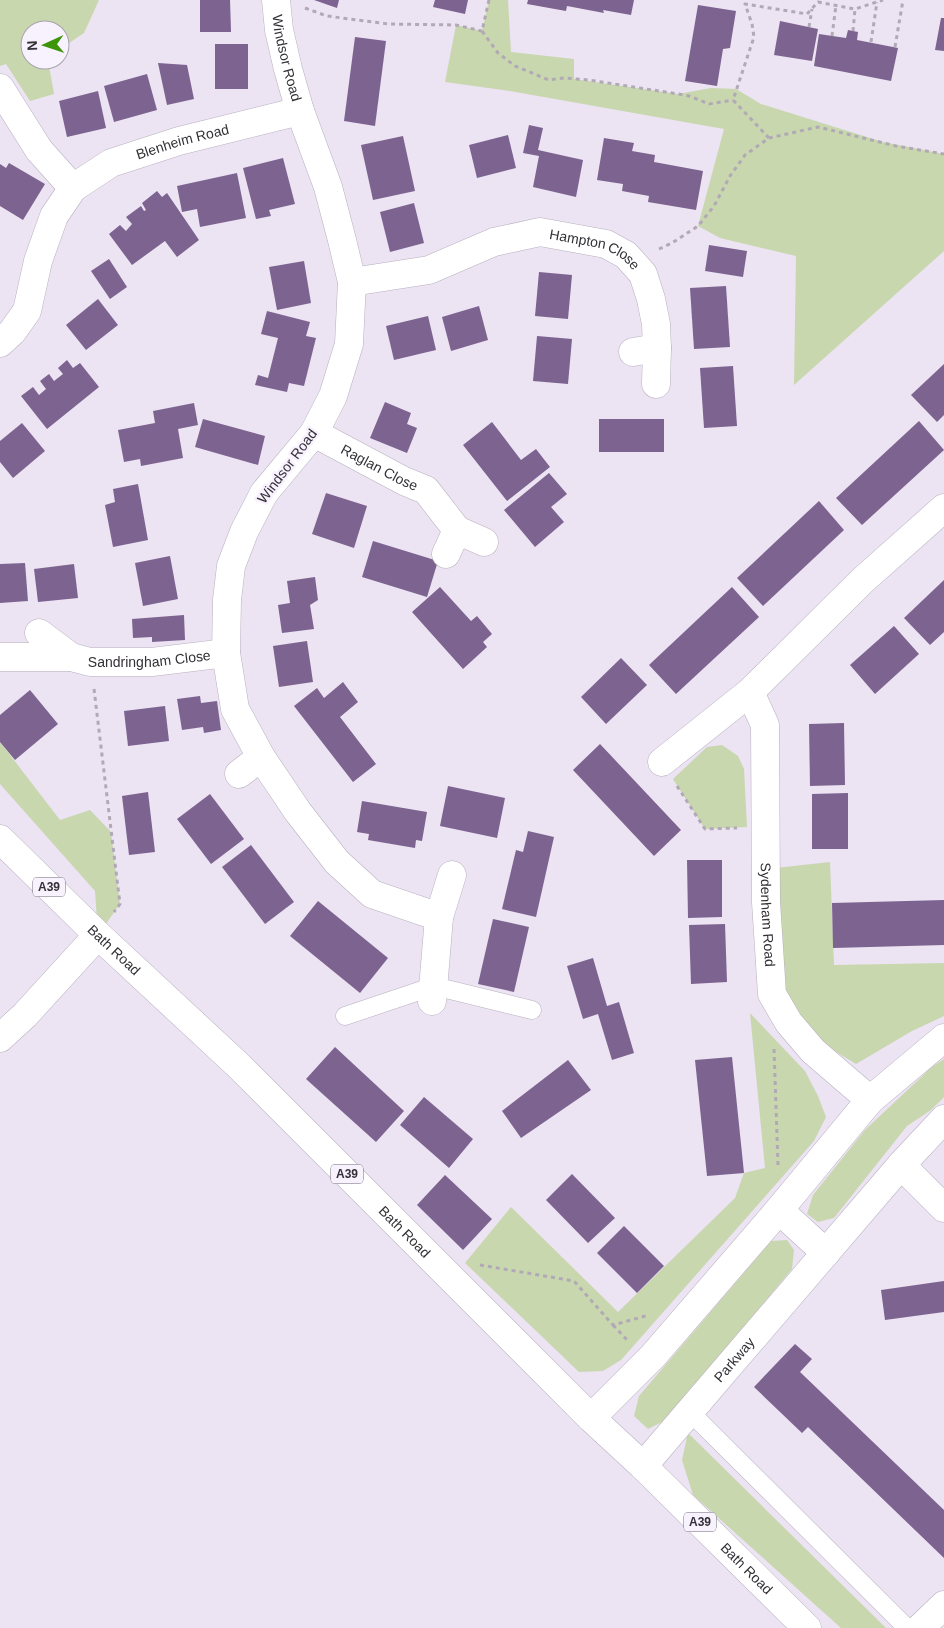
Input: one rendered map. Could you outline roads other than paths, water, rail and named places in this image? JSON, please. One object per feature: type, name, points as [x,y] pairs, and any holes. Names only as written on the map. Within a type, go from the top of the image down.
[{"type":"street","name":"Windsor Road","points":[[288,3],[279,30],[300,111],[328,187],[352,282],[349,344],[333,396],[314,433],[264,494],[244,532],[231,566],[227,600],[226,653],[235,709],[261,757],[298,812],[337,862],[372,894],[439,917]]},
{"type":"street","points":[[2,98],[40,150],[73,188]]},
{"type":"street","name":"Blenheim Road","points":[[0,343],[12,332],[27,311],[38,261],[54,216],[73,188],[111,163],[179,141],[300,111]]},
{"type":"street","name":"Hampton Close","points":[[352,282],[429,270],[494,242],[540,232],[606,244],[626,255],[643,274],[651,299],[645,350],[656,384]]},
{"type":"street","name":"Raglan Close","points":[[314,433],[404,481],[426,490],[458,530],[484,542]]},
{"type":"street","points":[[662,762],[750,692],[863,580],[944,508]]},
{"type":"street","points":[[446,554],[458,530]]},
{"type":"street","name":"Sandringham Close","points":[[39,633],[81,660]]},
{"type":"street","name":"Sandringham Close","points":[[0,656],[152,662],[226,653]]},
{"type":"street","name":"Sandringham Close","points":[[41,667],[81,660]]},
{"type":"street","name":"Sydenham Road","points":[[750,692],[765,725],[766,902],[772,994],[789,1023],[813,1051],[870,1100]]},
{"type":"street","points":[[239,774],[261,757]]},
{"type":"street","name":"Bath Road","points":[[0,839],[98,935],[238,1066],[591,1418],[643,1466],[807,1628]]},
{"type":"street","points":[[433,993],[439,917],[452,875]]},
{"type":"street","points":[[0,1038],[24,1015],[98,935]]},
{"type":"street","points":[[591,1418],[653,1356],[779,1210],[870,1100],[944,1038]]},
{"type":"street","name":"Parkway","points":[[643,1466],[901,1165],[944,1119]]},
{"type":"street","points":[[901,1165],[944,1208]]},
{"type":"street","points":[[779,1210],[826,1253]]},
{"type":"street","points":[[920,1628],[944,1605]]},
{"type":"lane","points":[[345,1016],[433,993],[532,1010]]},
{"type":"lane","points":[[689,1411],[907,1628]]}]
